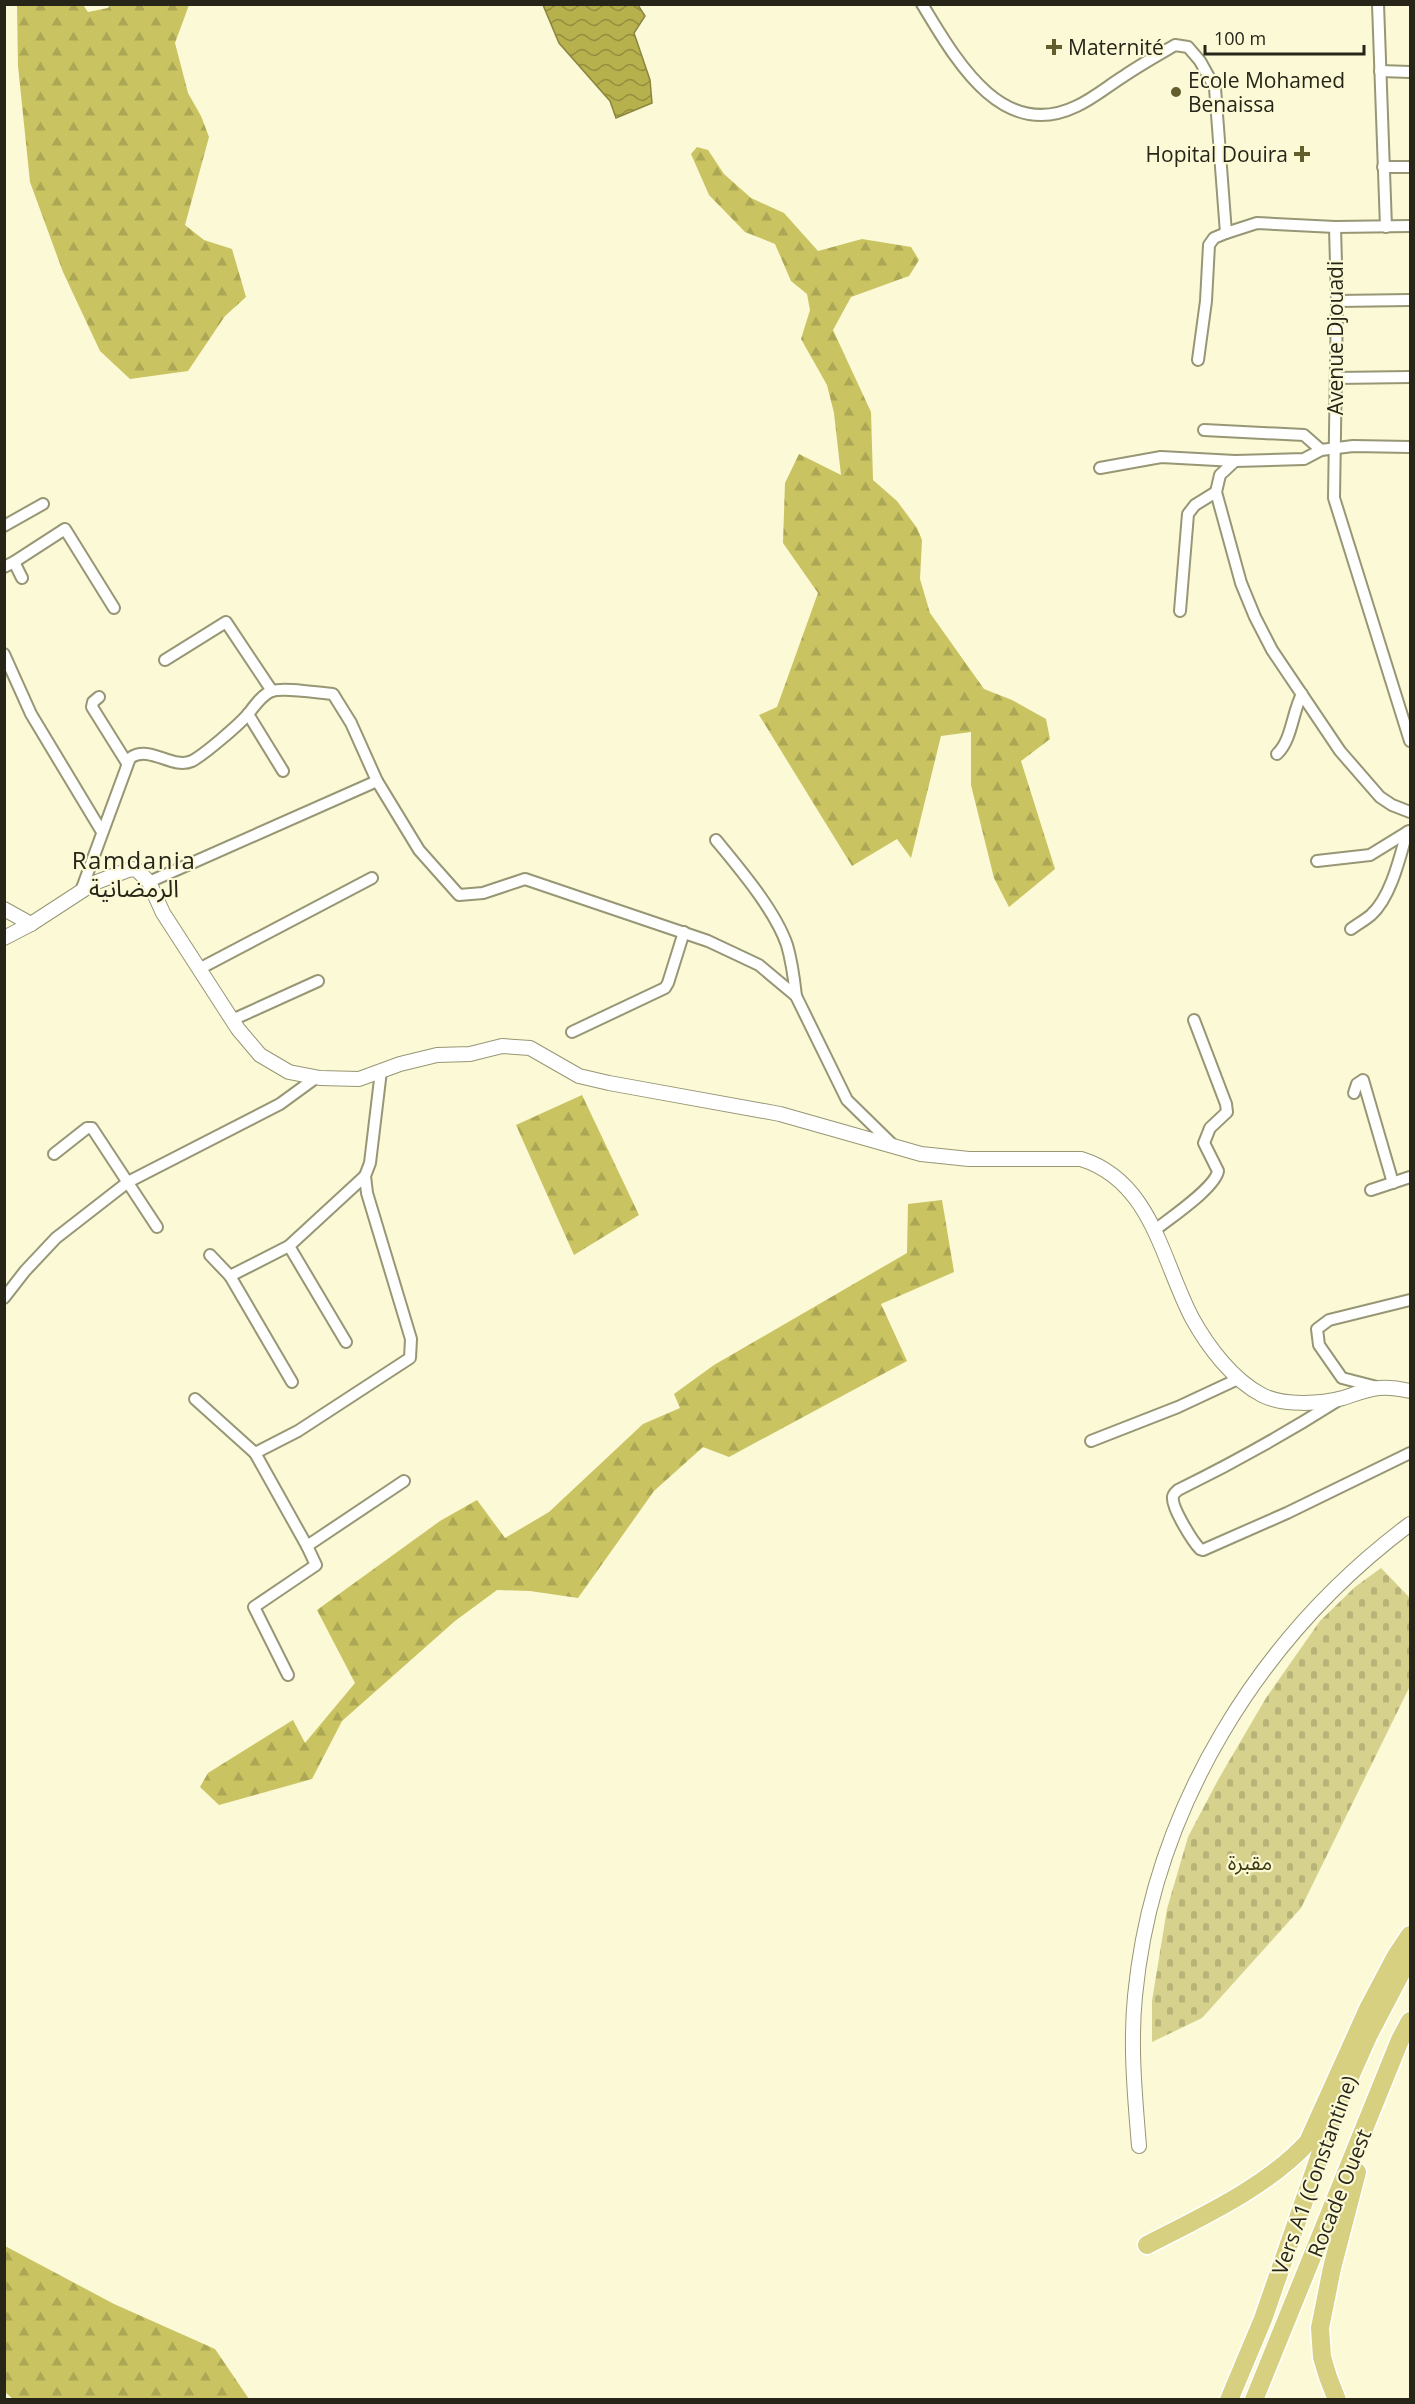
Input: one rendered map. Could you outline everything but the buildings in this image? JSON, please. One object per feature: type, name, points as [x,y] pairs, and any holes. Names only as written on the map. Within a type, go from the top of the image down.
[{"type":"highway","points":[[1147,2245],[1260,2182],[1295,2156],[1308,2142],[1368,2009],[1396,1956],[1410,1935]]},
{"type":"highway","name":"Vers A1 (Constantine)","points":[[1229,2400],[1263,2319],[1337,2106],[1368,2036],[1410,1956]]},
{"type":"highway","name":"Rocade Ouest","points":[[1254,2400],[1372,2108],[1410,2021]]},
{"type":"highway","points":[[1338,2400],[1322,2357],[1320,2328],[1332,2268],[1372,2108]]},
{"type":"street","points":[[922,4],[942,37],[986,93],[1008,109],[1033,115],[1056,113],[1075,107],[1175,45],[1188,47],[1200,61],[1215,88],[1226,233]]},
{"type":"street","points":[[1378,4],[1386,227]]},
{"type":"street","points":[[1380,72],[1410,72]]},
{"type":"street","points":[[1383,167],[1410,167]]},
{"type":"street","points":[[1198,360],[1206,301],[1209,245],[1214,238],[1257,223],[1335,227],[1410,226]]},
{"type":"street","name":"Avenue Djouadi","points":[[1335,227],[1337,301],[1334,498],[1410,741]]},
{"type":"street","points":[[1337,301],[1410,300]]},
{"type":"street","points":[[1336,378],[1410,377]]},
{"type":"street","points":[[1204,430],[1304,435],[1321,450]]},
{"type":"street","points":[[1100,468],[1161,457],[1235,461],[1304,459],[1321,450],[1334,448],[1410,447]]},
{"type":"street","points":[[1235,461],[1220,475],[1215,492],[1241,583],[1255,617],[1272,650],[1340,751],[1365,782],[1392,805],[1410,812]]},
{"type":"street","points":[[1180,611],[1188,514],[1195,505],[1215,492]]},
{"type":"street","points":[[4,526],[43,504]]},
{"type":"street","points":[[22,578],[9,564],[65,529],[114,608]]},
{"type":"street","points":[[165,660],[226,622],[272,691]]},
{"type":"street","points":[[6,659],[31,714],[102,832]]},
{"type":"street","points":[[81,891],[130,758],[139,753],[190,762],[220,740],[248,714],[254,705],[272,691],[333,694],[351,723],[376,781],[419,850],[459,895],[483,892],[525,879],[708,940],[759,965],[796,996]]},
{"type":"street","points":[[1277,754],[1287,742],[1293,714],[1302,694]]},
{"type":"street","points":[[99,697],[93,702],[92,707],[127,763]]},
{"type":"street","points":[[248,714],[283,771]]},
{"type":"street","points":[[149,882],[376,781]]},
{"type":"street","points":[[1317,861],[1370,855],[1409,831]]},
{"type":"street","points":[[1351,929],[1371,915],[1380,902],[1392,880],[1409,831]]},
{"type":"street","points":[[716,840],[751,885],[786,942],[793,966],[796,996],[847,1100],[896,1147]]},
{"type":"street","points":[[4,938],[31,924],[94,883],[131,869],[137,870],[149,882],[163,913],[232,1020],[260,1054],[289,1072],[317,1077],[359,1079],[437,1055],[470,1054],[502,1046],[530,1048],[579,1076],[780,1114],[921,1154],[969,1159],[1081,1160],[1096,1164],[1119,1180],[1155,1230],[1192,1319],[1218,1356],[1238,1378],[1263,1395],[1295,1403],[1341,1398],[1379,1388]]},
{"type":"street","points":[[200,969],[372,878]]},
{"type":"street","points":[[4,909],[31,924]]},
{"type":"street","points":[[572,1032],[664,988],[668,983],[684,932]]},
{"type":"street","points":[[232,1020],[318,981]]},
{"type":"street","points":[[1155,1230],[1202,1192],[1217,1176],[1218,1171],[1204,1143],[1210,1128],[1227,1112],[1226,1104],[1194,1020]]},
{"type":"street","points":[[230,1276],[289,1246],[365,1176],[370,1163],[381,1071]]},
{"type":"street","points":[[4,1298],[25,1271],[56,1238],[128,1182],[280,1104],[317,1077]]},
{"type":"street","points":[[1354,1093],[1357,1084],[1363,1080],[1393,1183]]},
{"type":"street","points":[[54,1154],[87,1128],[91,1128],[157,1227]]},
{"type":"street","points":[[255,1453],[298,1431],[410,1358],[411,1339],[367,1192],[365,1176]]},
{"type":"street","points":[[1371,1190],[1410,1177]]},
{"type":"street","points":[[289,1246],[346,1342]]},
{"type":"street","points":[[210,1255],[230,1276],[292,1382]]},
{"type":"street","points":[[1410,1300],[1329,1320],[1317,1329],[1319,1346],[1342,1378],[1379,1388],[1410,1391]]},
{"type":"street","points":[[1091,1441],[1178,1407],[1238,1378]]},
{"type":"street","points":[[1341,1398],[1294,1428],[1174,1494],[1172,1499],[1177,1513],[1200,1549],[1203,1550],[1256,1528],[1410,1453]]},
{"type":"street","points":[[195,1399],[255,1453],[316,1565],[254,1607],[288,1675]]},
{"type":"street","points":[[307,1546],[404,1481]]},
{"type":"street","points":[[1139,2146],[1134,2062],[1135,1997],[1145,1933],[1171,1834],[1222,1732],[1265,1666],[1337,1585],[1374,1551],[1410,1524]]},
{"type":"green space","points":[[17,5],[83,5],[88,12],[108,8],[110,5],[189,5],[175,43],[188,93],[201,116],[209,137],[185,225],[204,240],[232,249],[246,297],[225,316],[188,371],[130,379],[100,351],[63,272],[30,182],[18,66]]},
{"type":"green space","points":[[697,147],[708,150],[724,174],[751,198],[784,213],[818,251],[862,239],[911,247],[919,260],[909,276],[851,297],[833,330],[871,412],[873,480],[897,501],[917,528],[922,540],[920,579],[930,613],[984,689],[1012,700],[1046,719],[1050,739],[1021,761],[1055,869],[1009,907],[994,878],[971,785],[971,732],[941,736],[911,858],[897,839],[852,866],[759,715],[777,707],[818,593],[783,543],[785,483],[799,454],[841,475],[834,413],[827,385],[801,339],[810,310],[807,294],[791,281],[775,244],[745,232],[709,195],[691,154]]},
{"type":"green space","points":[[582,1095],[639,1215],[574,1255],[516,1125]]},
{"type":"green space","points":[[942,1200],[954,1272],[881,1304],[907,1361],[729,1457],[703,1447],[654,1491],[578,1598],[530,1591],[497,1590],[455,1621],[342,1721],[312,1779],[219,1805],[200,1787],[208,1773],[293,1720],[305,1743],[355,1683],[317,1610],[440,1521],[477,1500],[505,1538],[549,1512],[643,1424],[680,1408],[674,1394],[714,1365],[907,1253],[908,1204]]},
{"type":"green space","name":"مقبرة","points":[[1381,1568],[1410,1598],[1410,1686],[1301,1908],[1202,2018],[1152,2042],[1152,2001],[1167,1909],[1188,1837],[1266,1698],[1320,1621],[1355,1587]]},
{"type":"green space","points":[[5,2246],[114,2304],[215,2349],[249,2399],[13,2399],[5,2392]]},
{"type":"water","points":[[543,5],[638,5],[645,16],[634,33],[650,80],[652,103],[616,118],[610,101],[559,43]]},
{"type":"place","name":"Maternité","points":[[1054,47]]},
{"type":"place","name":"Ecole Mohamed Benaissa","points":[[1176,92]]},
{"type":"place","name":"Hopital Douira","points":[[1302,154]]},
{"type":"district","name":"Ramdania الرمضانية","points":[[134,873]]}]
